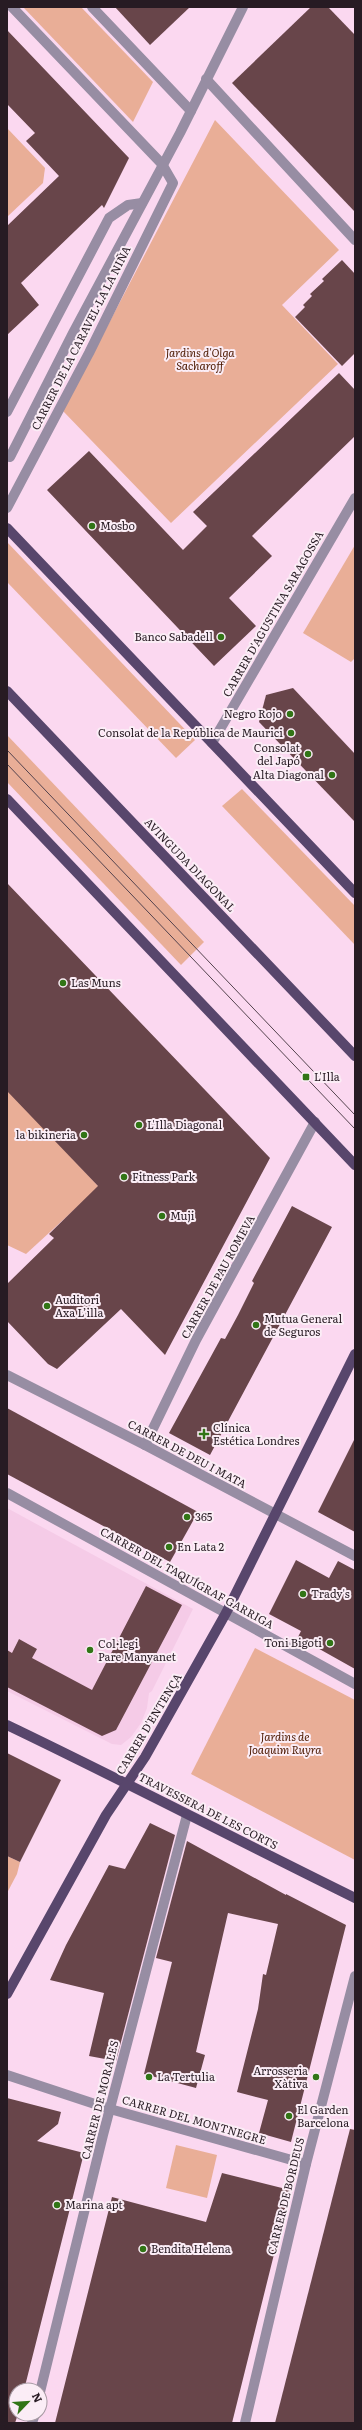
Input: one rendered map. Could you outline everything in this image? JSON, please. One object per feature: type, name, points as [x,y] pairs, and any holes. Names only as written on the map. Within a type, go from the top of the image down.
[{"type":"main road","points":[[7,528],[355,893]]},
{"type":"main road","name":"AVINGUDA DIAGONAL","points":[[7,691],[355,1056]]},
{"type":"main road","points":[[7,799],[355,1165]]},
{"type":"main road","name":"CARRER D'ENTENÇA","points":[[7,1994],[102,1822],[145,1757],[226,1613],[355,1354]]},
{"type":"main road","name":"TRAVESSERA DE LES CORTS","points":[[7,1725],[128,1783],[187,1815],[355,1898]]},
{"type":"street","points":[[12,7],[162,164]]},
{"type":"street","points":[[92,7],[191,111]]},
{"type":"street","name":"CARRER DE LA CARAVEL·LA LA NIÑA","points":[[10,457],[191,111],[243,7]]},
{"type":"street","points":[[206,80],[355,240]]},
{"type":"street","name":"CARRER DE LA CARAVEL·LA LA NIÑA","points":[[8,506],[89,352],[173,183],[162,164]]},
{"type":"street","points":[[7,412],[109,218],[128,205],[142,203]]},
{"type":"street","name":"CARRER D'AGUSTINA SARAGOSSA","points":[[212,743],[355,498]]},
{"type":"street","name":"CARRER DE PAU ROMEVA","points":[[145,1445],[196,1340],[315,1122]]},
{"type":"street","name":"CARRER DE DEU I MATA","points":[[7,1376],[119,1431],[355,1556]]},
{"type":"street","name":"CARRER DEL TAQUÍGRAF GARRIGA","points":[[7,1493],[355,1684]]},
{"type":"street","name":"CARRER DE MORALES","points":[[42,2382],[110,2109],[187,1815]]},
{"type":"street","name":"CARRER DE BORDEUS","points":[[245,2423],[306,2164],[355,1976]]},
{"type":"street","name":"CARRER DEL MONTNEGRE","points":[[7,2075],[110,2109],[306,2164]]},
{"type":"shaded area","name":"Col·legi Pare Manyanet","points":[[7,1508],[193,1609],[152,1691],[149,1693],[147,1708],[141,1723],[131,1737],[121,1745],[112,1744],[7,1691]]},
{"type":"green space","points":[[23,7],[81,7],[153,82],[133,122]]},
{"type":"green space","name":"Jardins d'Olga Sacharoff","points":[[215,120],[339,250],[282,305],[338,364],[171,523],[63,411]]},
{"type":"green space","points":[[7,128],[45,168],[43,183],[7,217]]},
{"type":"green space","points":[[7,542],[195,740],[176,758],[7,582]]},
{"type":"green space","points":[[355,545],[355,658],[351,662],[303,633]]},
{"type":"green space","points":[[7,735],[204,942],[181,965],[7,782]]},
{"type":"green space","points":[[242,789],[355,906],[355,945],[222,806]]},
{"type":"green space","points":[[7,1089],[99,1187],[26,1254],[7,1245]]},
{"type":"green space","name":"Jardins de Joaquim Ruyra","points":[[255,1648],[355,1700],[355,1860],[191,1774]]},
{"type":"green space","points":[[7,1856],[20,1862],[17,1874],[7,1893]]},
{"type":"green space","points":[[176,2145],[217,2155],[207,2198],[166,2188]]},
{"type":"building","points":[[115,7],[190,7],[150,45]]},
{"type":"building","points":[[311,7],[328,7],[355,35],[355,212],[232,83]]},
{"type":"building","points":[[7,30],[129,158],[104,208],[102,205],[21,283],[39,305],[7,335],[7,226],[59,176],[26,141],[35,133],[7,104]]},
{"type":"building","points":[[342,260],[355,274],[355,353],[342,366],[295,317],[305,307],[303,305],[312,296],[310,294],[324,281],[322,279]]},
{"type":"building","points":[[339,373],[355,390],[355,436],[252,536],[272,556],[229,598],[256,626],[214,666],[47,490],[89,451],[183,550],[207,526],[193,512]]},
{"type":"building","name":"Alta Diagonal","points":[[293,688],[355,754],[355,822],[259,722],[266,695]]},
{"type":"building","name":"L'Illa Diagonal","points":[[7,883],[270,1158],[165,1355],[121,1309],[57,1369],[48,1364],[7,1321],[7,1284],[54,1238],[49,1234],[98,1186],[7,1091]]},
{"type":"building","name":"Mutua General de Seguros","points":[[292,1206],[332,1227],[210,1455],[169,1433],[221,1338],[225,1339],[254,1283],[252,1281]]},
{"type":"building","points":[[7,1408],[198,1512],[170,1562],[7,1474]]},
{"type":"building","points":[[355,1438],[355,1532],[318,1512]]},
{"type":"building","points":[[296,1560],[329,1578],[338,1561],[355,1570],[355,1669],[298,1637],[301,1631],[269,1614]]},
{"type":"building","points":[[146,1586],[182,1605],[116,1730],[102,1736],[7,1687],[7,1650],[12,1653],[19,1639],[37,1649],[32,1658],[92,1690]]},
{"type":"building","points":[[7,1753],[61,1780],[20,1862],[7,1856]]},
{"type":"building","points":[[150,1823],[175,1835],[116,2061],[89,2056],[104,1993],[50,1980],[66,1945],[109,1865],[125,1869]]},
{"type":"building","points":[[187,1841],[286,1895],[346,1925],[291,2142],[259,2133],[268,2100],[237,2092],[258,2009],[263,1974],[266,1975],[278,1924],[228,1913],[196,2052],[205,2055],[196,2088],[144,2074],[172,1962],[156,1958]]},
{"type":"building","points":[[7,2098],[61,2112],[58,2124],[37,2141],[84,2153],[26,2382],[8,2382],[8,2422],[15,2422],[7,2423]]},
{"type":"building","points":[[350,2129],[355,2130],[355,2423],[275,2423]]},
{"type":"building","points":[[222,2173],[290,2190],[232,2423],[55,2423],[112,2197],[206,2222]]},
{"type":"tram line","points":[[7,750],[355,1115]]},
{"type":"tram line","points":[[7,764],[355,1129]]},
{"type":"place","name":"Mosbo","points":[[92,526]]},
{"type":"place","name":"Banco Sabadell","points":[[221,637]]},
{"type":"place","name":"Negro Rojo","points":[[290,714]]},
{"type":"place","name":"Consolat de la República de Maurici","points":[[291,733]]},
{"type":"place","name":"Consolat del Japó","points":[[308,754]]},
{"type":"place","name":"Alta Diagonal","points":[[332,775]]},
{"type":"place","name":"Las Muns","points":[[63,983]]},
{"type":"place","name":"L'Illa","points":[[306,1077]]},
{"type":"place","name":"L'Illa Diagonal","points":[[139,1125]]},
{"type":"place","name":"la bikineria","points":[[84,1135]]},
{"type":"place","name":"Fitness Park","points":[[124,1177]]},
{"type":"place","name":"Muji","points":[[162,1216]]},
{"type":"place","name":"Auditori Axa L’illa","points":[[47,1306]]},
{"type":"place","name":"Mutua General de Seguros","points":[[256,1325]]},
{"type":"place","name":"Clínica Estética Londres","points":[[204,1434]]},
{"type":"place","name":"365","points":[[187,1517]]},
{"type":"place","name":"En Lata 2","points":[[169,1547]]},
{"type":"place","name":"Trady's","points":[[303,1594]]},
{"type":"place","name":"Toni Bigoti","points":[[330,1643]]},
{"type":"place","name":"Col·legi Pare Manyanet","points":[[90,1650]]},
{"type":"place","name":"La Tertulia","points":[[149,2077]]},
{"type":"place","name":"Arrosseria Xàtiva","points":[[316,2077]]},
{"type":"place","name":"El Garden Barcelona","points":[[289,2116]]},
{"type":"place","name":"Marina apt","points":[[57,2205]]},
{"type":"place","name":"Bendita Helena","points":[[143,2249]]}]
